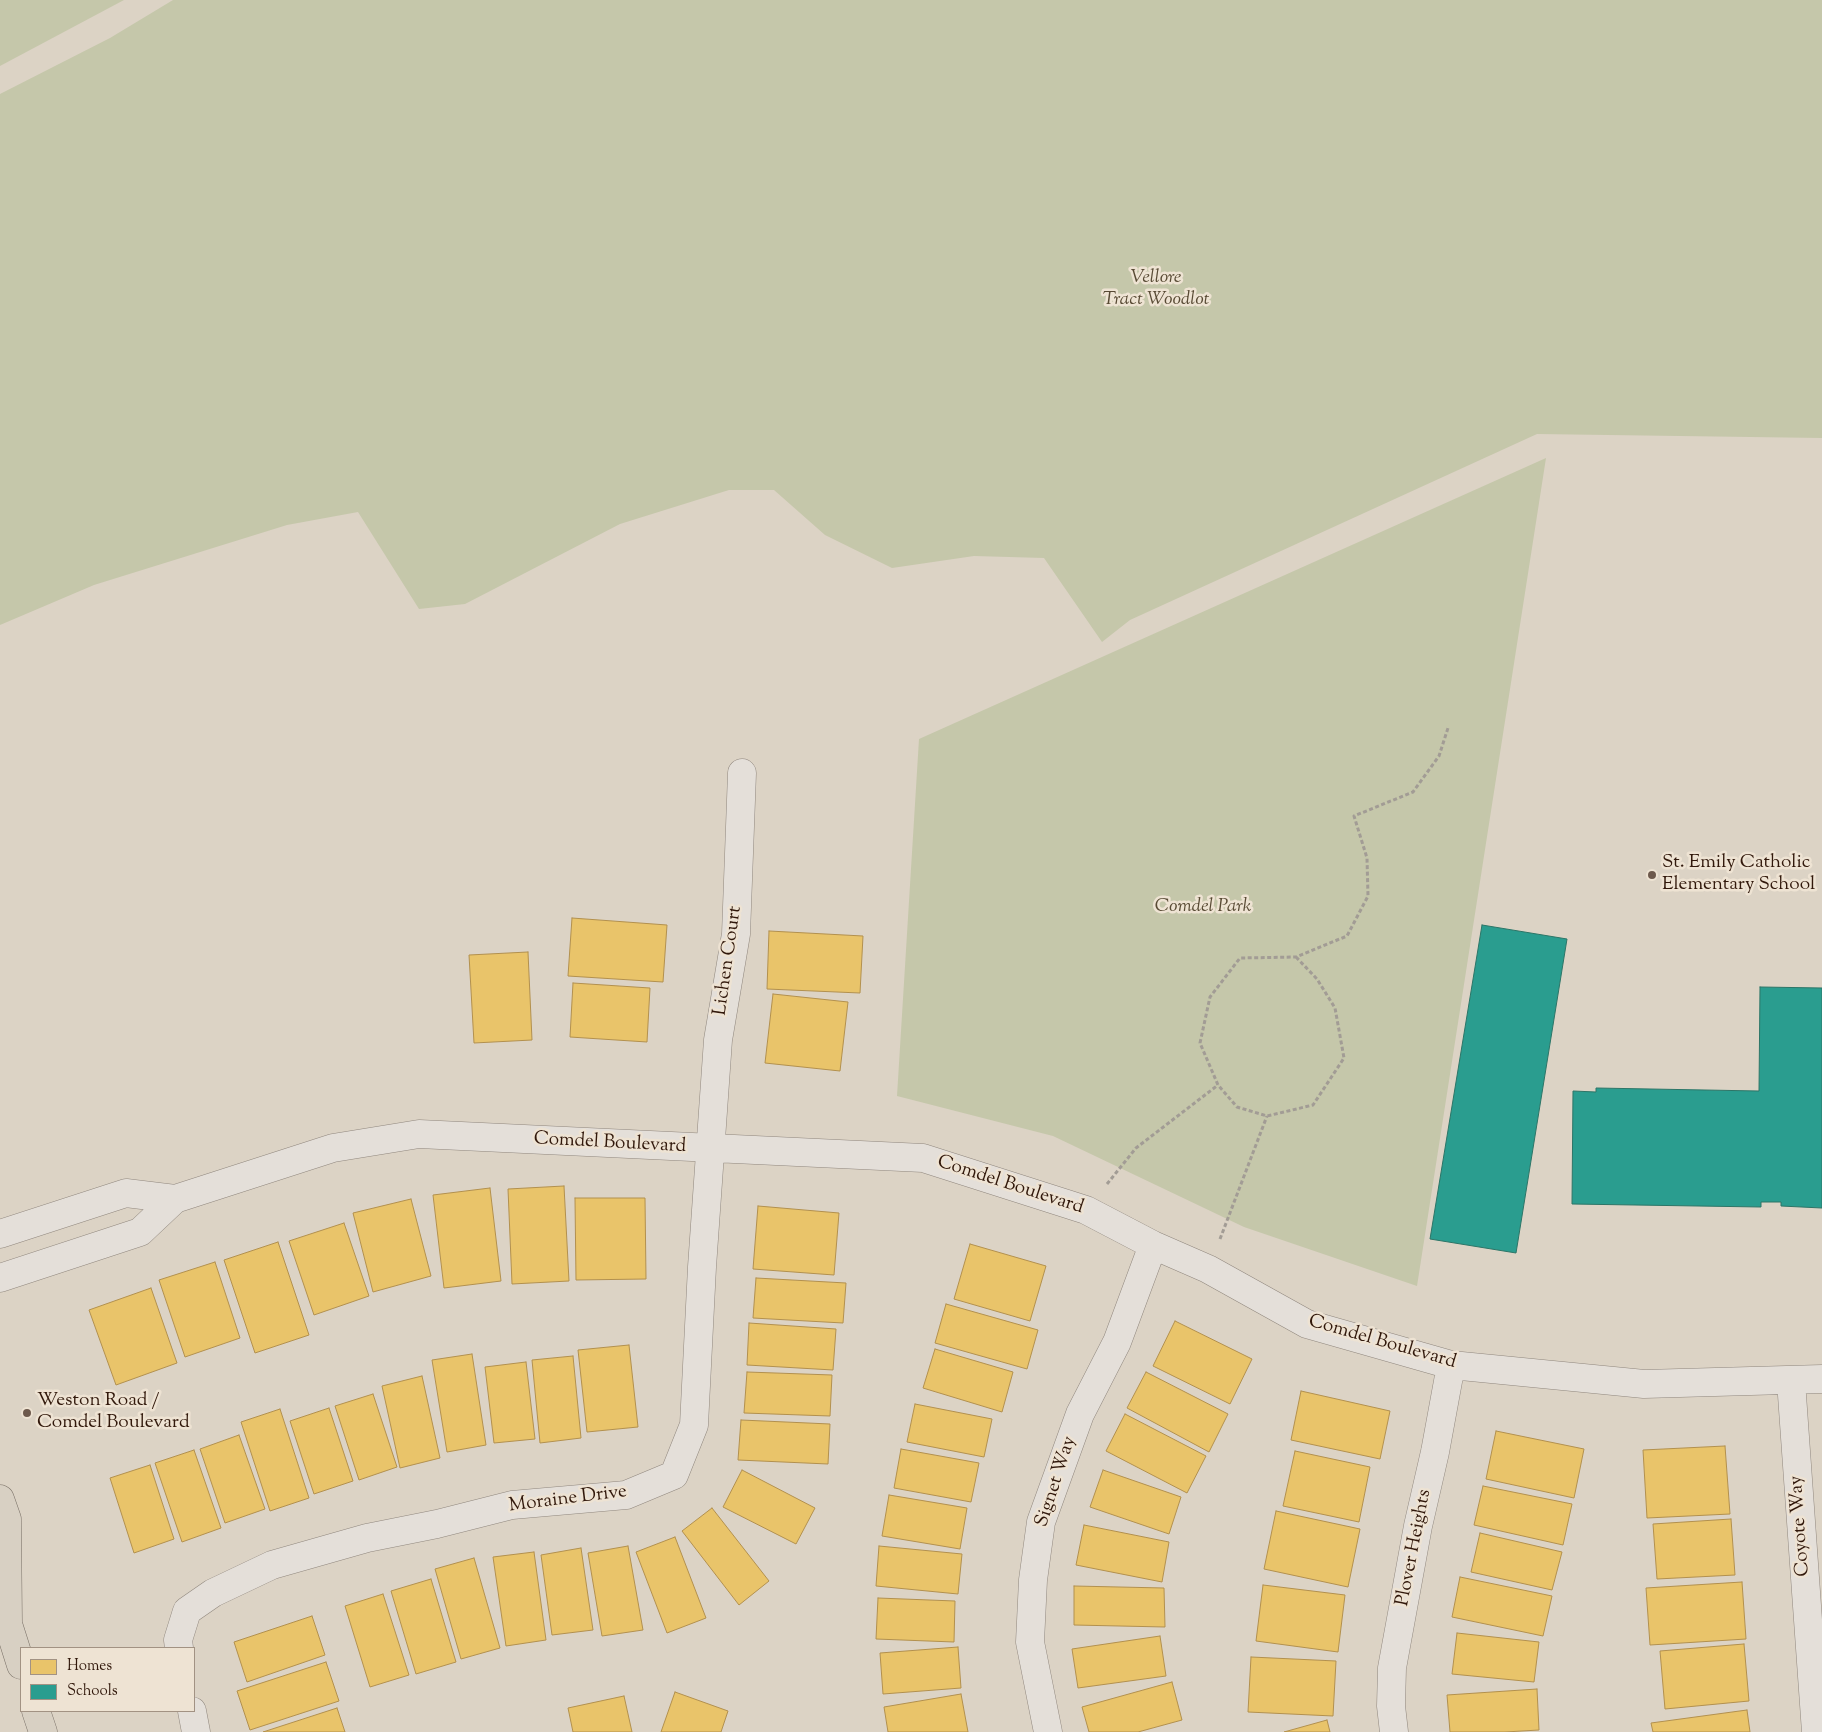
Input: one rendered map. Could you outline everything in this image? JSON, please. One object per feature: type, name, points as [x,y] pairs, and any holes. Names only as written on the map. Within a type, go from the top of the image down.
[{"type":"main road","points":[[0,1499],[7,1519],[4,1618],[20,1662]]},
{"type":"main road","points":[[36,1712],[43,1732]]},
{"type":"street","name":"Lichen Court","points":[[712,1149],[718,1040],[736,934],[742,773]]},
{"type":"street","name":"Comdel Boulevard","points":[[0,1234],[126,1193],[175,1199],[333,1148],[419,1134],[923,1158],[1086,1210],[1153,1245],[1208,1269],[1307,1324],[1451,1365],[1644,1384],[1791,1381],[1822,1378]]},
{"type":"street","name":"Moraine Drive","points":[[179,1647],[178,1640],[187,1611],[213,1593],[272,1565],[366,1538],[437,1524],[512,1505],[626,1496],[674,1475],[694,1425],[695,1371],[712,1149]]},
{"type":"street","name":"Comdel Boulevard","points":[[0,1278],[140,1232],[175,1199]]},
{"type":"street","name":"Signet Way","points":[[1048,1732],[1030,1642],[1032,1580],[1041,1522],[1080,1414],[1118,1342],[1153,1245]]},
{"type":"street","name":"Plover Heights","points":[[1394,1732],[1391,1706],[1392,1668],[1418,1526],[1435,1452],[1451,1365]]},
{"type":"street","name":"Coyote Way","points":[[1791,1381],[1816,1732]]},
{"type":"street","points":[[192,1712],[196,1732]]},
{"type":"path","points":[[1296,958],[1317,979],[1335,1008],[1344,1058],[1312,1106],[1267,1116],[1237,1108],[1218,1085],[1200,1043],[1210,997],[1240,958],[1296,958],[1347,936],[1368,896],[1367,858],[1354,816],[1414,792],[1439,756],[1448,728]]},
{"type":"path","points":[[1086,1210],[1136,1148],[1218,1085]]},
{"type":"path","points":[[1208,1269],[1267,1116]]},
{"type":"green space","points":[[0,0],[124,0],[0,66]]},
{"type":"green space","name":"Vellore Tract Woodlot","points":[[173,0],[1822,0],[1822,438],[1537,434],[1130,620],[1102,642],[1044,558],[974,556],[892,568],[825,535],[774,490],[729,490],[620,524],[465,604],[419,609],[358,512],[287,525],[94,585],[0,625],[0,94],[110,38]]},
{"type":"green space","name":"Comdel Park","points":[[1546,458],[1417,1286],[1244,1227],[1053,1136],[897,1096],[919,739]]},
{"type":"building: Homes","points":[[572,918],[667,925],[663,982],[568,976]]},
{"type":"building: Homes","points":[[769,931],[863,936],[860,993],[767,989]]},
{"type":"building: Homes","points":[[528,952],[532,1040],[474,1043],[469,955]]},
{"type":"building: Homes","points":[[573,983],[650,988],[647,1042],[570,1037]]},
{"type":"building: Homes","points":[[773,994],[848,1002],[840,1071],[765,1063]]},
{"type":"building: Homes","points":[[564,1186],[569,1281],[512,1284],[508,1189]]},
{"type":"building: Homes","points":[[490,1188],[501,1281],[444,1288],[433,1195]]},
{"type":"building: Homes","points":[[575,1198],[645,1198],[646,1279],[576,1280]]},
{"type":"building: Homes","points":[[411,1199],[431,1276],[373,1292],[353,1213]]},
{"type":"building: Homes","points":[[758,1206],[839,1213],[834,1275],[753,1269]]},
{"type":"building: Homes","points":[[344,1223],[369,1296],[314,1315],[289,1241]]},
{"type":"building: Homes","points":[[278,1242],[309,1335],[255,1353],[224,1260]]},
{"type":"building: Homes","points":[[970,1244],[1046,1266],[1030,1321],[954,1299]]},
{"type":"building: Homes","points":[[215,1262],[240,1338],[185,1357],[159,1280]]},
{"type":"building: Homes","points":[[756,1278],[846,1283],[843,1323],[753,1318]]},
{"type":"building: Homes","points":[[151,1288],[177,1363],[116,1385],[89,1310]]},
{"type":"building: Homes","points":[[946,1304],[1038,1330],[1027,1369],[935,1343]]},
{"type":"building: Homes","points":[[1175,1321],[1252,1359],[1230,1404],[1153,1366]]},
{"type":"building: Homes","points":[[749,1323],[836,1329],[833,1370],[747,1365]]},
{"type":"building: Homes","points":[[629,1345],[638,1427],[587,1432],[578,1350]]},
{"type":"building: Homes","points":[[935,1349],[1013,1372],[1002,1412],[923,1388]]},
{"type":"building: Homes","points":[[472,1354],[486,1445],[447,1452],[432,1360]]},
{"type":"building: Homes","points":[[573,1356],[581,1438],[540,1443],[532,1360]]},
{"type":"building: Homes","points":[[526,1362],[535,1439],[494,1443],[485,1367]]},
{"type":"building: Homes","points":[[747,1372],[832,1375],[830,1416],[744,1413]]},
{"type":"building: Homes","points":[[1146,1372],[1228,1414],[1209,1452],[1127,1408]]},
{"type":"building: Homes","points":[[422,1376],[440,1458],[400,1468],[382,1386]]},
{"type":"building: Homes","points":[[1301,1391],[1390,1411],[1380,1459],[1291,1440]]},
{"type":"building: Homes","points":[[373,1394],[397,1467],[359,1480],[335,1406]]},
{"type":"building: Homes","points":[[915,1404],[992,1419],[984,1457],[907,1442]]},
{"type":"building: Homes","points":[[329,1408],[353,1481],[314,1494],[290,1421]]},
{"type":"building: Homes","points":[[280,1409],[309,1498],[270,1511],[241,1422]]},
{"type":"building: Homes","points":[[1125,1414],[1206,1456],[1187,1493],[1106,1451]]},
{"type":"building: Homes","points":[[741,1420],[830,1424],[828,1464],[738,1460]]},
{"type":"building: Homes","points":[[1496,1431],[1584,1449],[1574,1498],[1486,1479]]},
{"type":"building: Homes","points":[[239,1435],[265,1509],[225,1523],[200,1449]]},
{"type":"building: Homes","points":[[1725,1446],[1730,1514],[1647,1518],[1643,1450]]},
{"type":"building: Homes","points":[[901,1449],[979,1463],[971,1502],[894,1488]]},
{"type":"building: Homes","points":[[194,1450],[221,1528],[182,1542],[155,1463]]},
{"type":"building: Homes","points":[[1295,1451],[1370,1467],[1359,1522],[1283,1506]]},
{"type":"building: Homes","points":[[150,1465],[174,1539],[134,1553],[110,1478]]},
{"type":"building: Homes","points":[[742,1470],[815,1508],[796,1544],[723,1507]]},
{"type":"building: Homes","points":[[1103,1470],[1181,1497],[1169,1534],[1090,1507]]},
{"type":"building: Homes","points":[[1483,1486],[1572,1504],[1563,1545],[1474,1525]]},
{"type":"building: Homes","points":[[889,1495],[967,1508],[960,1549],[882,1536]]},
{"type":"building: Homes","points":[[712,1508],[769,1581],[739,1605],[682,1531]]},
{"type":"building: Homes","points":[[1276,1511],[1360,1529],[1348,1587],[1264,1569]]},
{"type":"building: Homes","points":[[1731,1519],[1735,1575],[1657,1579],[1653,1524]]},
{"type":"building: Homes","points":[[1084,1525],[1169,1542],[1162,1582],[1076,1565]]},
{"type":"building: Homes","points":[[1480,1533],[1562,1552],[1552,1590],[1471,1572]]},
{"type":"building: Homes","points":[[675,1537],[706,1618],[667,1633],[636,1552]]},
{"type":"building: Homes","points":[[628,1546],[643,1630],[602,1636],[588,1553]]},
{"type":"building: Homes","points":[[879,1546],[962,1554],[958,1594],[876,1586]]},
{"type":"building: Homes","points":[[581,1548],[593,1630],[552,1635],[541,1555]]},
{"type":"building: Homes","points":[[534,1552],[546,1640],[506,1646],[493,1557]]},
{"type":"building: Homes","points":[[474,1558],[500,1648],[461,1659],[435,1569]]},
{"type":"building: Homes","points":[[1460,1577],[1552,1596],[1543,1636],[1452,1617]]},
{"type":"building: Homes","points":[[431,1579],[456,1662],[416,1674],[391,1591]]},
{"type":"building: Homes","points":[[1742,1582],[1746,1639],[1650,1645],[1646,1588]]},
{"type":"building: Homes","points":[[1263,1585],[1345,1595],[1338,1652],[1256,1641]]},
{"type":"building: Homes","points":[[1074,1586],[1164,1588],[1165,1627],[1074,1625]]},
{"type":"building: Homes","points":[[383,1594],[409,1675],[370,1687],[345,1606]]},
{"type":"building: Homes","points":[[878,1598],[955,1601],[954,1642],[876,1639]]},
{"type":"building: Homes","points":[[312,1616],[325,1655],[247,1682],[234,1642]]},
{"type":"building: Homes","points":[[1457,1633],[1539,1642],[1534,1682],[1452,1674]]},
{"type":"building: Homes","points":[[1160,1636],[1166,1676],[1078,1688],[1072,1649]]},
{"type":"building: Homes","points":[[1744,1644],[1749,1701],[1665,1709],[1660,1651]]},
{"type":"building: Homes","points":[[958,1647],[961,1688],[883,1694],[880,1653]]},
{"type":"building: Homes","points":[[1251,1657],[1336,1661],[1333,1716],[1248,1712]]},
{"type":"building: Homes","points":[[326,1662],[339,1701],[250,1730],[237,1691]]},
{"type":"building: Homes","points":[[1172,1682],[1182,1720],[1138,1732],[1089,1732],[1082,1707]]},
{"type":"building: Homes","points":[[1537,1689],[1539,1730],[1450,1732],[1447,1695]]},
{"type":"building: Homes","points":[[675,1692],[728,1711],[721,1732],[661,1732]]},
{"type":"building: Homes","points":[[961,1694],[968,1732],[888,1732],[884,1707]]},
{"type":"building: Homes","points":[[624,1696],[632,1732],[573,1732],[568,1708]]},
{"type":"building: Homes","points":[[337,1708],[345,1732],[263,1732]]},
{"type":"building: Homes","points":[[1747,1710],[1750,1732],[1653,1732],[1651,1723]]},
{"type":"building: Homes","points":[[1327,1720],[1330,1732],[1284,1732]]},
{"type":"building: Schools","points":[[1482,925],[1567,939],[1516,1253],[1430,1239]]},
{"type":"building: Schools","points":[[1760,987],[1822,988],[1822,1208],[1781,1206],[1781,1202],[1761,1202],[1761,1207],[1572,1204],[1573,1091],[1596,1092],[1596,1088],[1759,1091]]},
{"type":"place","name":"St. Emily Catholic Elementary School","points":[[1652,875]]},
{"type":"place","name":"Weston Road / Comdel Boulevard","points":[[27,1413]]}]
